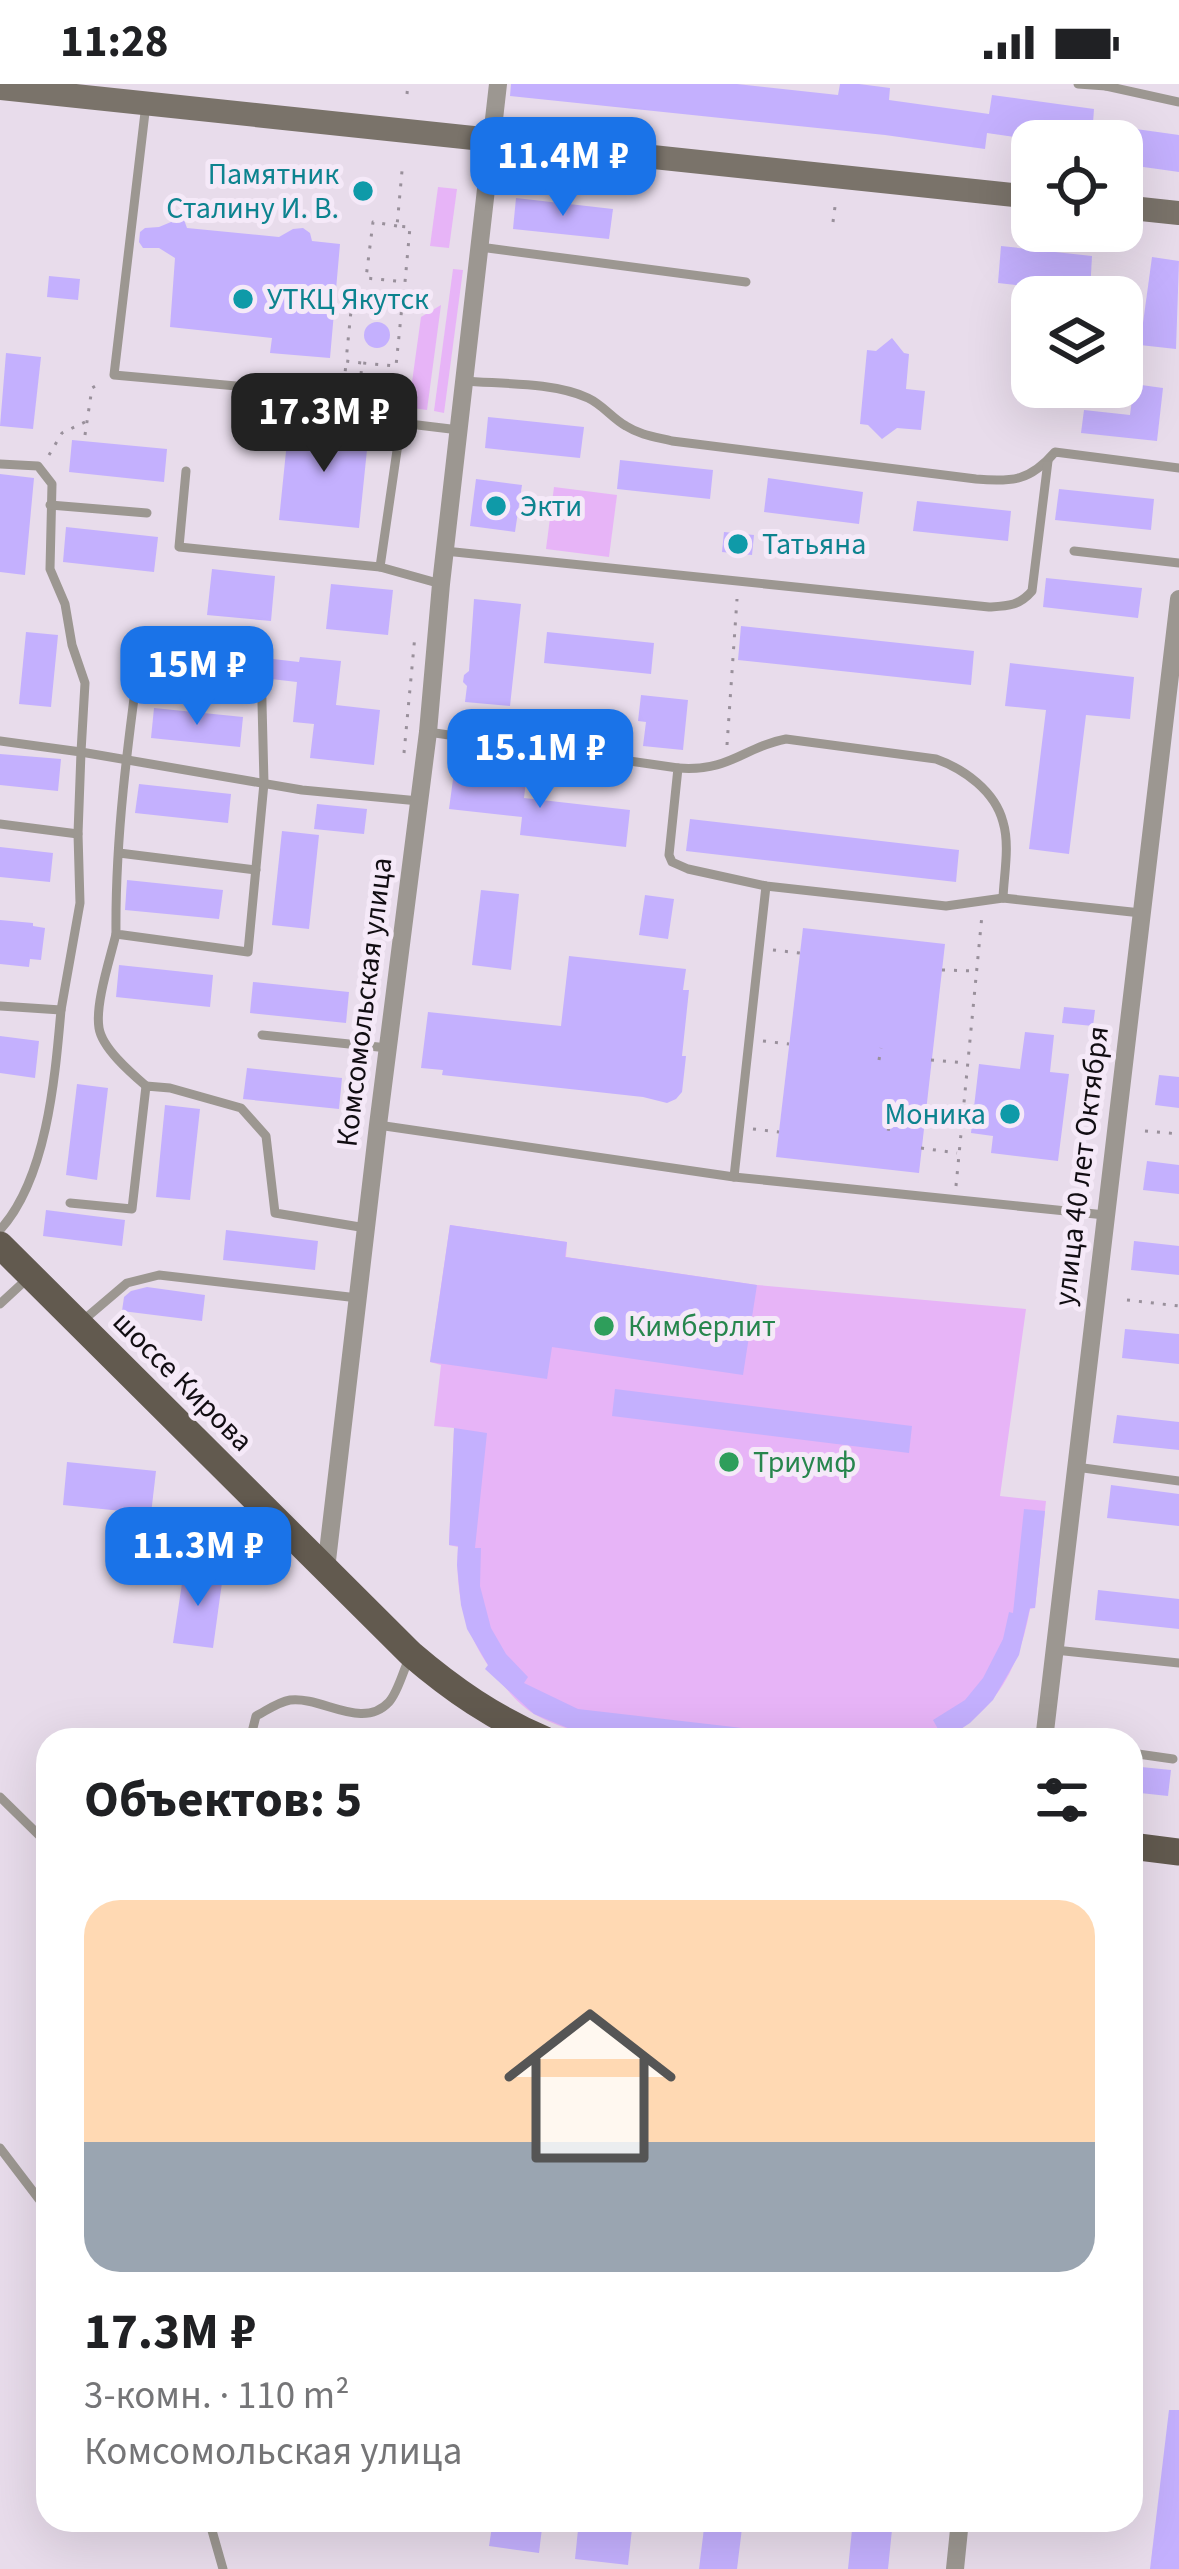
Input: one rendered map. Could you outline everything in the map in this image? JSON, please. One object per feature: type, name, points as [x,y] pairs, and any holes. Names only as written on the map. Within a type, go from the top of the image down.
[{"type":"main road","points":[[0,88],[1011,195]]},
{"type":"main road","points":[[1143,209],[1179,213]]},
{"type":"main road","name":"шоссе Кирова","points":[[0,1245],[411,1654],[487,1712],[520,1728]]},
{"type":"main road","points":[[1143,1848],[1179,1852]]},
{"type":"street","name":"Комсомольская улица","points":[[326,1569],[428,732],[498,84]]},
{"type":"street","name":"улица 40 лет Октября","points":[[1045,1728],[1179,599]]},
{"type":"street","points":[[955,2569],[959,2532]]},
{"type":"lane","points":[[1078,84],[1106,85],[1179,102]]},
{"type":"lane","points":[[146,104],[114,375],[324,394]]},
{"type":"lane","points":[[480,247],[746,282]]},
{"type":"lane","points":[[464,381],[564,390],[586,397],[645,435],[672,441],[995,481],[1029,476],[1055,452],[1179,468]]},
{"type":"lane","points":[[380,567],[400,423],[459,430]]},
{"type":"lane","points":[[445,550],[1010,606],[1032,591],[1048,460]]},
{"type":"lane","points":[[0,464],[38,466],[52,484],[50,569],[65,604],[85,683],[80,903],[61,1010],[52,1100],[22,1200],[0,1230]]},
{"type":"lane","points":[[186,471],[179,548],[380,567],[441,584]]},
{"type":"lane","points":[[50,505],[147,513]]},
{"type":"lane","points":[[1074,551],[1179,563]]},
{"type":"lane","points":[[116,934],[248,952],[264,783],[261,662],[141,646],[126,760],[116,934],[102,992],[99,1031],[123,1068],[146,1086],[241,1108],[266,1136],[275,1213],[366,1228]]},
{"type":"lane","points":[[428,732],[678,768],[725,765],[786,739],[936,759],[955,766],[982,788],[1003,821],[1003,898]]},
{"type":"lane","points":[[0,741],[264,783],[419,801]]},
{"type":"lane","points":[[678,768],[669,842],[672,862],[688,869],[766,886],[946,906],[1003,898],[1141,913]]},
{"type":"lane","points":[[0,824],[78,833]]},
{"type":"lane","points":[[119,853],[256,871]]},
{"type":"lane","points":[[734,1177],[766,886]]},
{"type":"lane","points":[[0,1006],[61,1010]]},
{"type":"lane","points":[[262,1035],[388,1048]]},
{"type":"lane","points":[[70,1203],[132,1209],[146,1086]]},
{"type":"lane","points":[[378,1125],[734,1177],[1106,1215]]},
{"type":"lane","points":[[2,1301],[31,1276]]},
{"type":"lane","points":[[80,1324],[127,1283],[158,1276],[358,1298]]},
{"type":"lane","points":[[1076,1467],[1179,1481]]},
{"type":"lane","points":[[1055,1650],[1179,1664]]},
{"type":"lane","points":[[253,1728],[256,1716],[286,1700],[368,1714],[389,1702],[411,1654]]},
{"type":"lane","points":[[1143,1755],[1173,1759]]},
{"type":"lane","points":[[0,1797],[36,1832]]},
{"type":"lane","points":[[0,2148],[36,2194]]},
{"type":"lane","points":[[212,2532],[223,2569]]},
{"type":"path","points":[[407,94],[408,84]]},
{"type":"path","points":[[397,226],[402,171]]},
{"type":"path","points":[[373,222],[397,226],[410,227],[405,282],[366,278],[373,222]]},
{"type":"path","points":[[343,396],[346,361],[352,301],[403,306],[396,366],[346,361]]},
{"type":"path","points":[[362,363],[357,419],[400,423]]},
{"type":"path","points":[[85,435],[92,388],[114,375]]},
{"type":"path","points":[[324,394],[358,398]]},
{"type":"path","points":[[41,469],[62,433],[86,421]]},
{"type":"path","points":[[725,765],[739,581]]},
{"type":"path","points":[[404,752],[415,635]]},
{"type":"path","points":[[954,1200],[983,901]]},
{"type":"path","points":[[759,948],[800,953]]},
{"type":"path","points":[[942,970],[976,971]]},
{"type":"path","points":[[749,1039],[789,1044]]},
{"type":"path","points":[[879,1060],[881,1048]]},
{"type":"path","points":[[931,1060],[967,1064]]},
{"type":"path","points":[[739,1127],[779,1132]]},
{"type":"path","points":[[1145,1131],[1179,1134]]},
{"type":"path","points":[[921,1148],[959,1153]]},
{"type":"path","points":[[1127,1300],[1179,1306]]},
{"type":"shaded area","points":[[438,187],[457,189],[449,248],[430,246]]},
{"type":"shaded area","points":[[453,269],[463,270],[444,413],[434,411]]},
{"type":"shaded area","points":[[441,305],[427,410],[390,405],[393,380],[412,382],[421,317]]},
{"type":"shaded area","points":[[554,487],[617,495],[609,557],[546,549]]},
{"type":"shaded area","name":"Триумф","points":[[450,1225],[567,1242],[566,1257],[757,1285],[1026,1309],[1000,1496],[1046,1501],[1035,1608],[1030,1609],[1003,1685],[962,1728],[567,1728],[534,1714],[490,1668],[468,1625],[458,1580],[458,1547],[449,1545],[454,1428],[434,1426],[441,1365],[430,1362]]},
{"type":"building","points":[[511,84],[737,84],[838,95],[840,84],[859,84],[890,88],[889,100],[989,114],[992,95],[1094,109],[1093,120],[1011,120],[1011,136],[987,133],[985,149],[510,96]]},
{"type":"building","points":[[1143,130],[1179,135],[1179,172],[1143,167]]},
{"type":"building","points":[[516,198],[613,209],[609,239],[513,229]]},
{"type":"building","name":"УТКЦ Якутск","points":[[183,217],[187,228],[279,237],[303,228],[312,241],[340,244],[330,358],[270,353],[272,338],[170,327],[175,258],[159,248],[143,248],[140,232]]},
{"type":"building","points":[[1001,246],[1011,247],[1011,252],[1092,256],[1091,276],[1011,276],[1011,284],[998,283]]},
{"type":"building","points":[[1152,257],[1179,261],[1176,349],[1143,345]]},
{"type":"building","points":[[49,276],[80,279],[78,300],[47,297]]},
{"type":"building","points":[[377,322],[390,335],[377,348],[364,335]]},
{"type":"building","points":[[892,338],[909,354],[906,389],[925,391],[921,430],[897,428],[882,439],[868,425],[860,424],[867,350],[876,351]]},
{"type":"building","points":[[6,353],[41,357],[33,429],[0,426]]},
{"type":"building","points":[[1143,385],[1163,388],[1157,441],[1081,433],[1084,410],[1130,415],[1131,408],[1143,408]]},
{"type":"building","points":[[488,417],[584,427],[580,458],[485,448]]},
{"type":"building","points":[[289,422],[369,430],[359,528],[279,520]]},
{"type":"building","points":[[72,440],[167,449],[164,482],[69,472]]},
{"type":"building","points":[[620,460],[713,470],[710,499],[617,489]]},
{"type":"building","points":[[0,474],[34,478],[25,575],[0,572]]},
{"type":"building","points":[[768,478],[863,492],[859,524],[764,512]]},
{"type":"building","name":"Экти","points":[[476,479],[522,485],[515,532],[470,526]]},
{"type":"building","points":[[1059,489],[1154,499],[1151,530],[1055,520]]},
{"type":"building","points":[[917,501],[1011,511],[1008,541],[913,531]]},
{"type":"building","points":[[66,527],[158,537],[154,572],[63,562]]},
{"type":"building","name":"Татьяна","points":[[724,532],[754,535],[752,555],[722,552]]},
{"type":"building","points":[[212,569],[275,576],[271,621],[207,615]]},
{"type":"building","points":[[1046,578],[1142,588],[1138,618],[1043,607]]},
{"type":"building","points":[[331,584],[393,590],[388,635],[326,629]]},
{"type":"building","points":[[474,599],[521,604],[510,706],[465,702],[463,682],[469,671]]},
{"type":"building","points":[[741,626],[974,651],[971,685],[738,660]]},
{"type":"building","points":[[26,632],[58,635],[51,707],[19,704]]},
{"type":"building","points":[[547,632],[654,643],[651,674],[544,663]]},
{"type":"building","points":[[300,657],[341,661],[336,705],[380,710],[374,765],[310,758],[314,724],[293,722],[297,682],[271,679],[273,659],[299,662]]},
{"type":"building","points":[[1010,663],[1134,677],[1130,719],[1086,715],[1069,854],[1029,849],[1046,710],[1005,706]]},
{"type":"building","points":[[641,695],[688,700],[683,750],[643,746],[646,722],[638,721]]},
{"type":"building","points":[[154,708],[243,717],[240,747],[151,738]]},
{"type":"building","points":[[0,754],[61,759],[58,791],[0,785]]},
{"type":"building","points":[[454,772],[526,781],[524,798],[630,810],[626,847],[520,835],[522,817],[449,809]]},
{"type":"building","points":[[139,784],[231,794],[228,823],[135,813]]},
{"type":"building","points":[[317,804],[367,809],[364,834],[314,829]]},
{"type":"building","points":[[690,819],[959,850],[956,882],[686,851]]},
{"type":"building","points":[[282,831],[319,835],[309,929],[272,925]]},
{"type":"building","points":[[0,847],[53,853],[50,882],[0,877]]},
{"type":"building","points":[[127,880],[223,890],[219,919],[125,910]]},
{"type":"building","points":[[481,890],[519,894],[511,970],[472,965]]},
{"type":"building","points":[[645,895],[674,899],[668,939],[639,935]]},
{"type":"building","points":[[0,920],[45,928],[41,960],[30,959],[29,967],[0,964]]},
{"type":"building","points":[[803,928],[945,944],[919,1173],[776,1157]]},
{"type":"building","points":[[569,956],[686,969],[683,990],[689,990],[682,1056],[686,1056],[682,1092],[676,1099],[667,1103],[442,1075],[443,1070],[421,1068],[428,1012],[561,1026]]},
{"type":"building","points":[[119,965],[213,975],[210,1007],[116,997]]},
{"type":"building","points":[[253,982],[349,992],[346,1023],[250,1013]]},
{"type":"building","points":[[1064,1007],[1095,1010],[1093,1026],[1062,1023]]},
{"type":"building","name":"Моника","points":[[1025,1032],[1054,1035],[1050,1072],[1069,1074],[1058,1161],[991,1153],[993,1136],[971,1133],[979,1064],[1020,1069]]},
{"type":"building","points":[[0,1036],[39,1041],[35,1078],[0,1073]]},
{"type":"building","points":[[247,1068],[342,1078],[339,1109],[243,1099]]},
{"type":"building","points":[[1159,1075],[1179,1077],[1179,1108],[1155,1105]]},
{"type":"building","points":[[77,1084],[108,1088],[97,1180],[66,1175]]},
{"type":"building","points":[[165,1105],[200,1109],[190,1200],[156,1197]]},
{"type":"building","points":[[1147,1161],[1179,1165],[1179,1194],[1143,1190]]},
{"type":"building","points":[[46,1210],[125,1220],[122,1246],[43,1236]]},
{"type":"building","points":[[450,1225],[567,1242],[565,1257],[757,1285],[743,1375],[552,1347],[547,1379],[430,1362]]},
{"type":"building","points":[[226,1230],[318,1241],[315,1270],[223,1260]]},
{"type":"building","points":[[1134,1241],[1179,1246],[1179,1275],[1131,1270]]},
{"type":"building","points":[[147,1287],[205,1295],[202,1321],[122,1311],[124,1297]]},
{"type":"building","points":[[1125,1329],[1179,1334],[1179,1364],[1122,1358]]},
{"type":"building","points":[[615,1389],[912,1426],[909,1453],[612,1416]]},
{"type":"building","points":[[1117,1415],[1179,1422],[1179,1450],[1113,1443]]},
{"type":"building","points":[[454,1428],[487,1433],[475,1548],[481,1548],[480,1586],[491,1628],[506,1654],[528,1677],[524,1683],[578,1709],[742,1728],[568,1728],[534,1714],[485,1669],[488,1665],[467,1629],[461,1605],[458,1546],[449,1545]]},
{"type":"building","points":[[67,1462],[156,1471],[151,1514],[63,1505]]},
{"type":"building","points":[[1111,1485],[1179,1494],[1179,1526],[1107,1518]]},
{"type":"building","points":[[1024,1509],[1045,1511],[1035,1608],[1030,1608],[1019,1655],[993,1700],[970,1723],[962,1728],[937,1728],[933,1720],[965,1700],[983,1678],[1003,1639],[1009,1612],[1013,1613]]},
{"type":"building","points":[[184,1570],[223,1575],[213,1648],[173,1643]]},
{"type":"building","points":[[1098,1590],[1179,1599],[1179,1629],[1095,1620]]},
{"type":"building","points":[[1143,1767],[1171,1770],[1168,1796],[1143,1793]]},
{"type":"building","points":[[1169,2410],[1179,2410],[1179,2569],[1150,2569]]},
{"type":"building","points":[[491,2532],[542,2532],[539,2553],[489,2546]]},
{"type":"building","points":[[578,2532],[632,2532],[628,2565],[575,2559]]},
{"type":"building","points":[[704,2532],[742,2532],[737,2569],[699,2569]]},
{"type":"building","points":[[852,2532],[892,2532],[888,2569],[848,2569]]},
{"type":"place","name":"Памятник Сталину И. В.","points":[[363,191]]},
{"type":"place","name":"УТКЦ Якутск","points":[[243,299]]},
{"type":"place","name":"Экти","points":[[496,506]]},
{"type":"place","name":"Татьяна","points":[[738,544]]},
{"type":"place","name":"Моника","points":[[1010,1114]]},
{"type":"place","name":"Кимберлит","points":[[604,1326]]},
{"type":"place","name":"Триумф","points":[[729,1462]]}]
